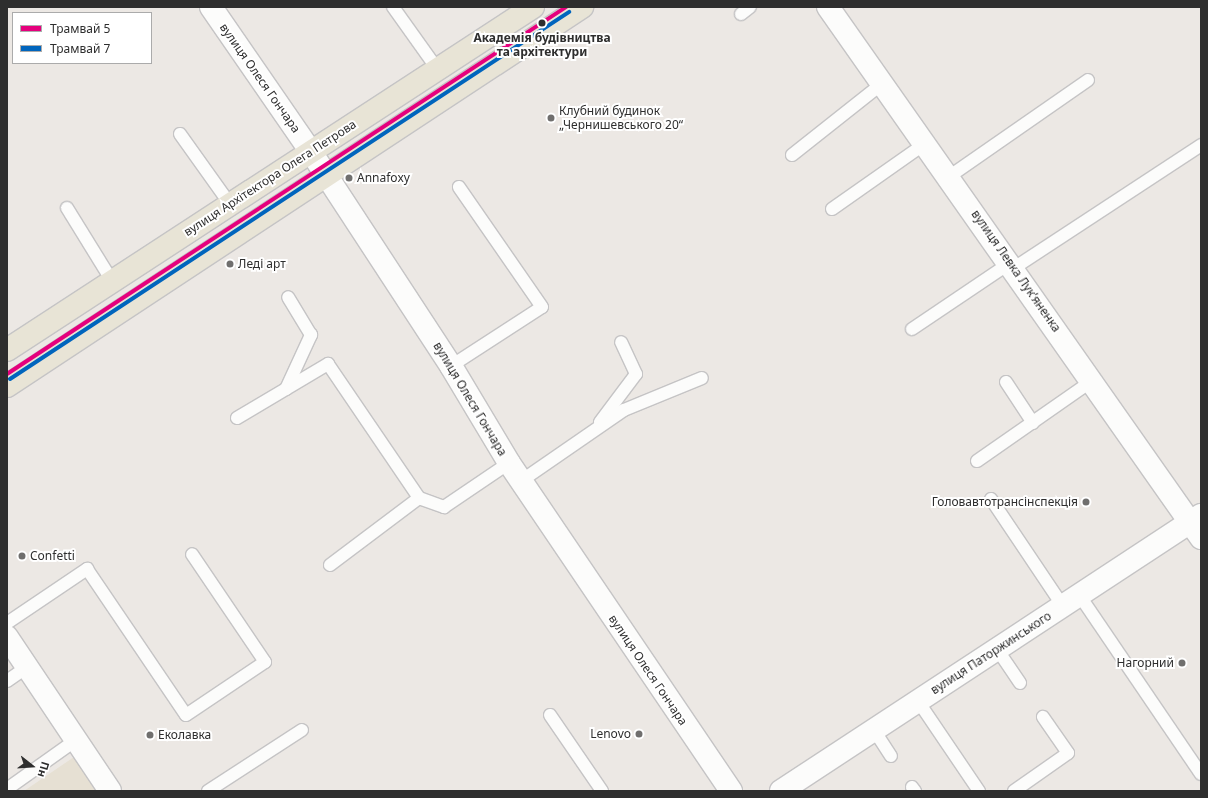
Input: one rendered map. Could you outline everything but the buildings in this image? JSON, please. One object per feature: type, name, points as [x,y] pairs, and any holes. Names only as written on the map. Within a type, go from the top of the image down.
[{"type":"main road","name":"вулиця Архітектора Олега Петрова","points":[[7,350],[533,7]]},
{"type":"main road","points":[[7,386],[325,174],[582,7]]},
{"type":"street","name":"вулиця Олеся Гончара","points":[[211,7],[311,152],[452,366],[509,463],[730,791]]},
{"type":"street","name":"вулиця Левка Лукʼяненка","points":[[828,7],[950,176],[1012,266],[1197,525]]},
{"type":"street","name":"вулиця Паторжинського","points":[[781,791],[1071,601],[1197,525]]},
{"type":"street","points":[[7,637],[110,791]]},
{"type":"lane","points":[[393,7],[438,70]]},
{"type":"lane","points":[[950,176],[1088,80]]},
{"type":"lane","points":[[792,154],[883,83]]},
{"type":"lane","points":[[180,134],[230,204]]},
{"type":"lane","points":[[832,209],[926,143]]},
{"type":"lane","points":[[912,329],[1201,145]]},
{"type":"lane","points":[[452,366],[542,307],[459,187]]},
{"type":"lane","points":[[67,208],[112,281]]},
{"type":"lane","points":[[286,389],[311,335],[288,297]]},
{"type":"lane","points":[[594,431],[636,374],[621,342]]},
{"type":"lane","points":[[237,418],[328,364],[419,498],[444,507],[509,463]]},
{"type":"lane","points":[[521,481],[624,410],[702,378]]},
{"type":"lane","points":[[977,460],[1034,423],[1093,380]]},
{"type":"lane","points":[[1006,382],[1034,423]]},
{"type":"lane","points":[[330,565],[419,498]]},
{"type":"lane","points":[[991,499],[1071,601],[1201,774]]},
{"type":"lane","points":[[7,623],[87,569],[186,715],[265,662],[192,554]]},
{"type":"lane","points":[[997,649],[1020,683]]},
{"type":"lane","points":[[7,681],[27,667]]},
{"type":"lane","points":[[918,700],[979,791]]},
{"type":"lane","points":[[550,715],[602,791]]},
{"type":"lane","points":[[1014,791],[1068,753],[1044,717]]},
{"type":"lane","points":[[208,791],[302,730]]},
{"type":"lane","points":[[874,730],[891,756]]},
{"type":"lane","points":[[7,789],[76,740]]},
{"type":"shaded area","points":[[74,757],[97,791],[24,791]]},
{"type":"tram line","name":"5","points":[[7,374],[566,7]]},
{"type":"tram line","name":"7","points":[[10,379],[569,12]]},
{"type":"place","name":"Академія будівництва та архітектури","points":[[542,23]]},
{"type":"place","name":"Клубний будинок „Чернишевського 20“","points":[[551,118]]},
{"type":"place","name":"Annafoxy","points":[[349,178]]},
{"type":"place","name":"Леді арт","points":[[230,264]]},
{"type":"place","name":"Головавтотрансінспекція","points":[[1086,502]]},
{"type":"place","name":"Confetti","points":[[22,556]]},
{"type":"place","name":"Нагорний","points":[[1182,663]]},
{"type":"place","name":"Lenovo","points":[[639,734]]},
{"type":"place","name":"Еколавка","points":[[150,735]]}]
